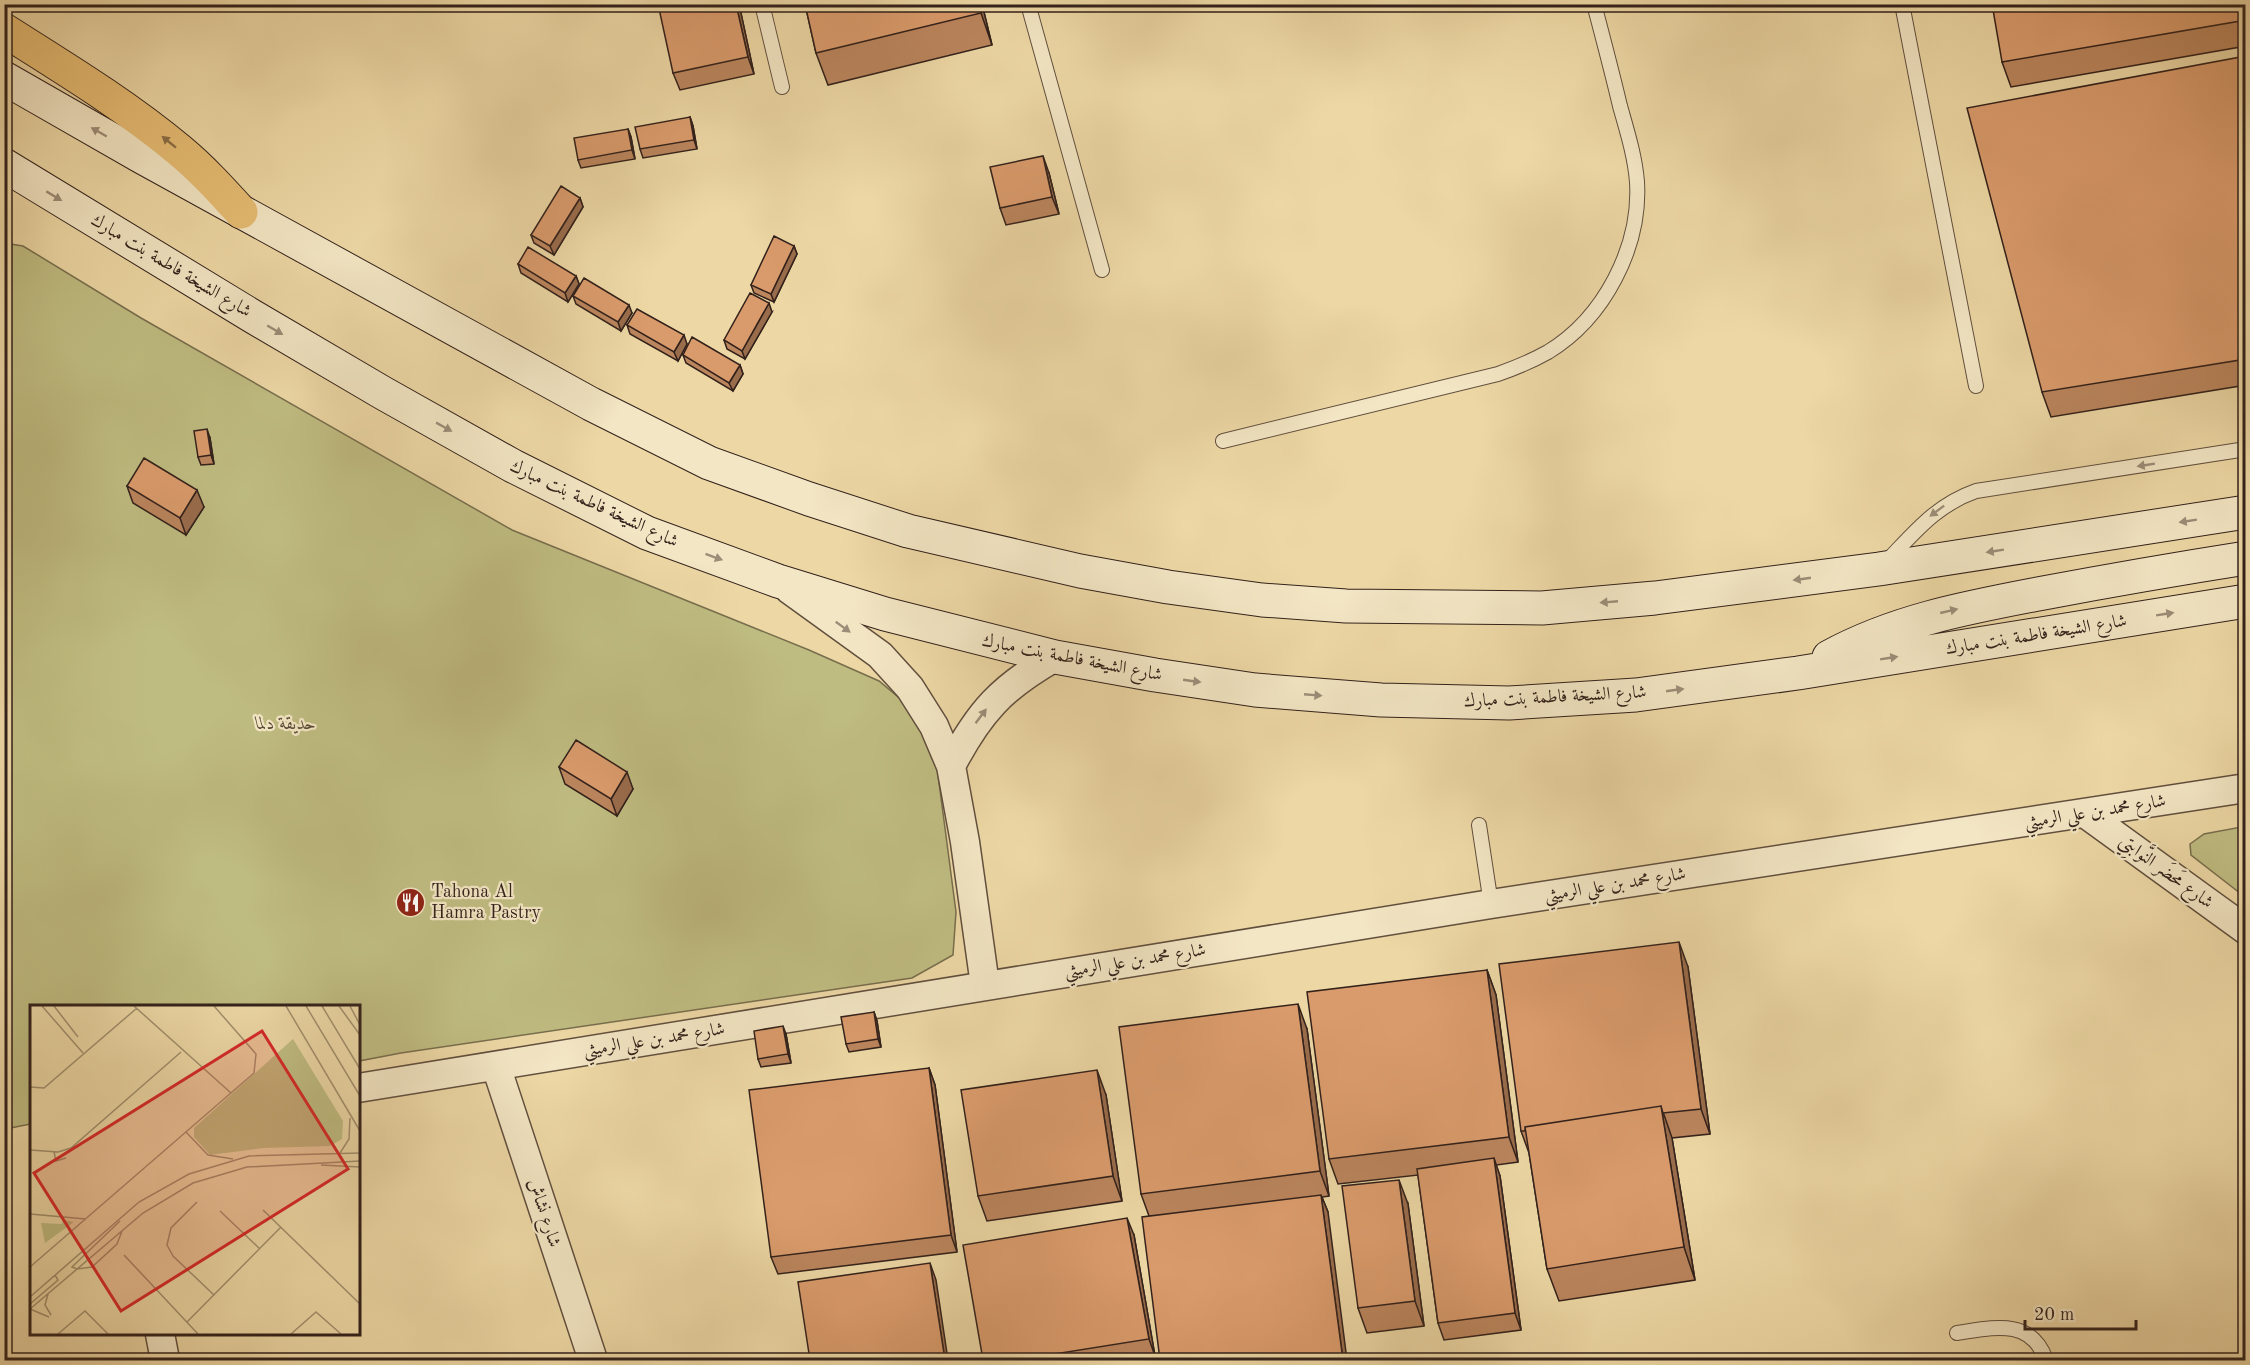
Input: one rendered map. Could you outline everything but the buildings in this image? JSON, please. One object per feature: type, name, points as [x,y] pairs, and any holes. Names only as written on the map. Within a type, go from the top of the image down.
[{"type":"main road","points":[[4,30],[115,101],[148,125],[211,179],[241,212]]},
{"type":"main road","points":[[4,78],[241,212],[591,404],[709,463],[809,500],[908,531],[1069,568],[1168,587],[1262,600],[1346,606],[1542,608],[1655,598],[1879,568],[2246,512]]},
{"type":"main road","name":"شارع الشيخة فاطمة بنت مبارك","points":[[4,165],[262,322],[513,466],[648,533],[778,581],[885,614],[1055,657],[1255,690],[1381,700],[1509,703],[1636,695],[1798,673],[2246,601]]},
{"type":"main road","points":[[1798,673],[1843,649],[1880,633],[1936,614],[1985,603],[2246,558]]},
{"type":"street","points":[[778,581],[880,655],[910,688],[934,726],[951,766],[965,842],[985,985]]},
{"type":"street","points":[[951,766],[982,713],[1028,672],[1055,657]]},
{"type":"street","name":"شارع محمد بن علي الرميثي","points":[[360,1088],[1491,904],[2246,788]]},
{"type":"street","name":"شارع مَحضَر النَّوابتِي","points":[[2086,813],[2246,930]]},
{"type":"street","name":"شارع نشاش","points":[[496,1066],[593,1360]]},
{"type":"street","points":[[160,1335],[165,1360]]},
{"type":"lane","points":[[762,4],[782,87]]},
{"type":"lane","points":[[1028,4],[1102,270]]},
{"type":"lane","points":[[1223,441],[1498,374],[1550,351],[1592,313],[1609,290],[1622,265],[1631,239],[1636,211],[1637,183],[1633,155],[1594,4]]},
{"type":"lane","points":[[1902,4],[1976,386]]},
{"type":"lane","points":[[1879,568],[1928,518],[1959,497],[1976,491],[2246,449]]},
{"type":"lane","points":[[1479,825],[1491,904]]},
{"type":"lane","points":[[1957,1333],[2001,1326],[2014,1328],[2038,1344],[2046,1360]]},
{"type":"green space","name":"حديقة دلما","points":[[4,243],[23,246],[141,318],[512,530],[809,650],[879,681],[916,712],[935,752],[956,912],[953,955],[912,978],[360,1061],[360,1005],[30,1005],[30,1124],[5,1129]]},
{"type":"green space","points":[[2241,827],[2245,847],[2245,897],[2191,855],[2190,844],[2204,834]]},
{"type":"place","name":"Tahona Al Hamra Pastry","points":[[410,902]]}]
